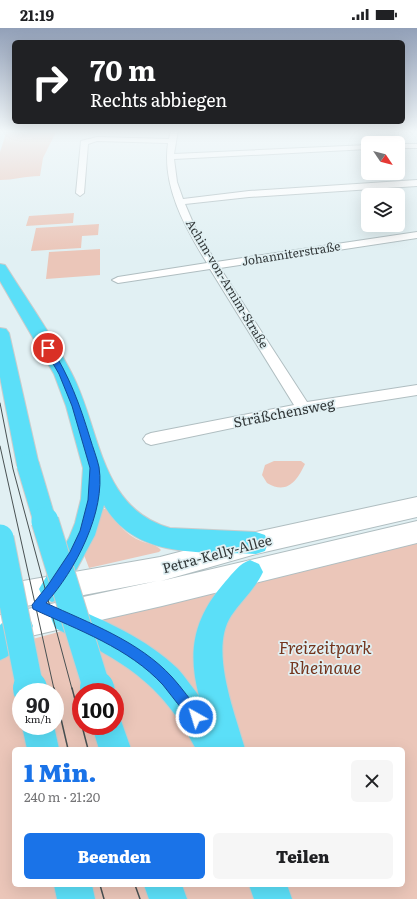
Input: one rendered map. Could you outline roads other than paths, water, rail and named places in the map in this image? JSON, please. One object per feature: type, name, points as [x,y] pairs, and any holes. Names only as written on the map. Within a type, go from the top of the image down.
[{"type":"highway","points":[[0,268],[63,374],[76,406],[94,468],[120,511],[134,524],[150,533],[170,539],[256,543]]},
{"type":"highway","points":[[0,333],[28,465],[95,683]]},
{"type":"highway","points":[[94,468],[93,500],[85,531],[73,555],[28,598],[115,642],[142,659],[167,680],[196,717],[212,747]]},
{"type":"highway","points":[[0,538],[29,683]]},
{"type":"highway","points":[[228,747],[213,691],[207,651],[212,624],[221,607],[250,572]]},
{"type":"highway","points":[[0,646],[10,628]]},
{"type":"highway","points":[[40,735],[43,747]]},
{"type":"highway","points":[[111,735],[114,747]]},
{"type":"highway","points":[[73,887],[76,899]]},
{"type":"highway","points":[[164,887],[168,899]]},
{"type":"highway","points":[[269,887],[273,899]]},
{"type":"main road","name":"Petra-Kelly-Allee","points":[[28,598],[160,569],[256,543],[417,507]]},
{"type":"main road","name":"Petra-Kelly-Allee","points":[[28,598],[250,572],[417,532]]},
{"type":"main road","points":[[10,628],[28,598]]},
{"type":"street","points":[[80,193],[82,171]]},
{"type":"street","name":"Achim-von-Arnim-Straße","points":[[170,171],[179,202],[192,232],[303,408]]},
{"type":"street","points":[[179,202],[249,194],[417,183]]},
{"type":"street","name":"Johanniterstraße","points":[[118,280],[417,235]]},
{"type":"street","name":"Sträßchensweg","points":[[151,440],[303,408],[417,390]]},
{"type":"tram line","points":[[0,403],[13,469],[72,689]]},
{"type":"tram line","points":[[0,446],[53,683]]},
{"type":"tram line","points":[[64,732],[68,747]]},
{"type":"tram line","points":[[84,735],[87,747]]},
{"type":"tram line","points":[[101,887],[104,899]]},
{"type":"tram line","points":[[136,887],[140,899]]},
{"type":"park label","name":"Freizeitpark Rheinaue","points":[[325,658]]}]
